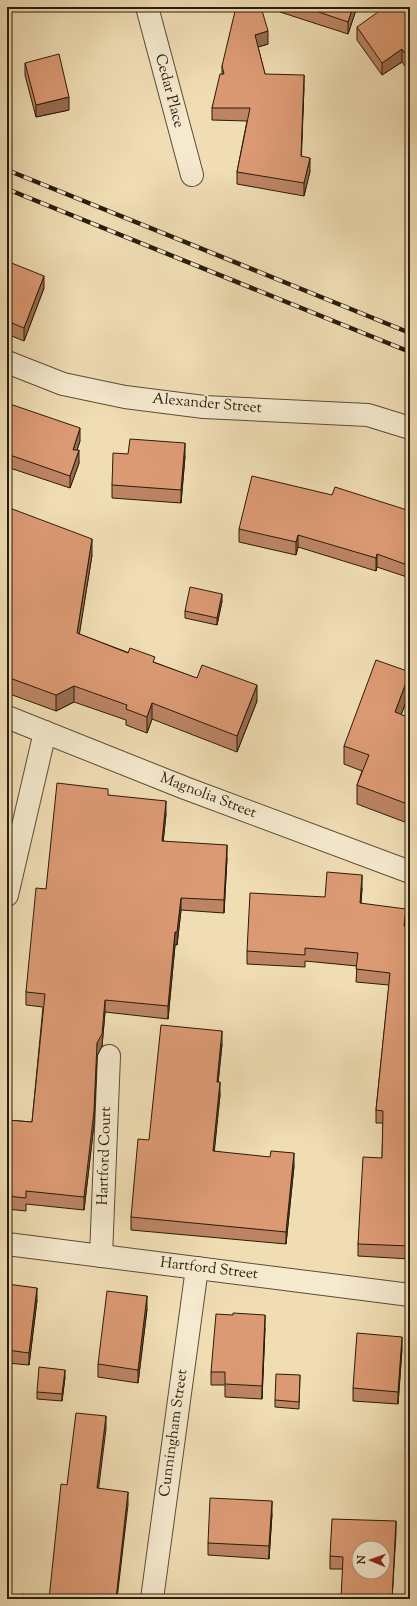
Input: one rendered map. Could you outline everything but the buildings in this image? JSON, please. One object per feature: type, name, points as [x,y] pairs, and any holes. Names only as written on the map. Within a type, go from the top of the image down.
[{"type":"street","name":"Cedar Place","points":[[147,7],[192,175]]},
{"type":"street","name":"Alexander Street","points":[[7,362],[63,384],[125,397],[204,406],[368,415],[410,428]]},
{"type":"street","name":"Magnolia Street","points":[[7,717],[185,788],[410,872]]},
{"type":"street","points":[[7,895],[45,732]]},
{"type":"street","name":"Hartford Court","points":[[101,1256],[109,1056]]},
{"type":"street","name":"Hartford Street","points":[[7,1244],[410,1295]]},
{"type":"street","name":"Cunningham Street","points":[[152,1599],[197,1268]]},
{"type":"railway","points":[[7,170],[410,333]]},
{"type":"railway","points":[[7,189],[410,352]]}]
